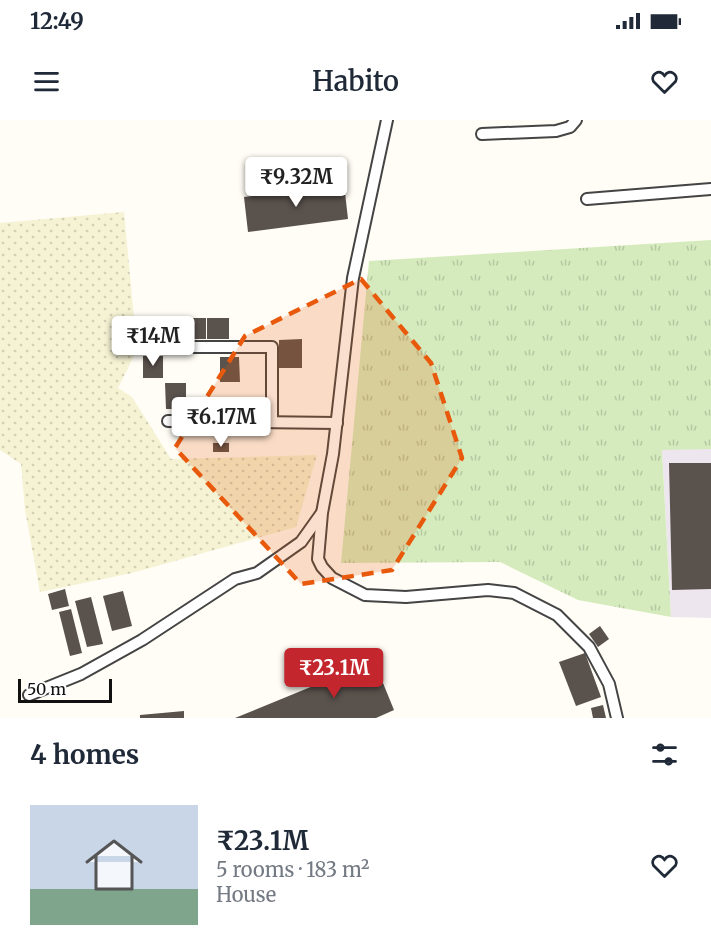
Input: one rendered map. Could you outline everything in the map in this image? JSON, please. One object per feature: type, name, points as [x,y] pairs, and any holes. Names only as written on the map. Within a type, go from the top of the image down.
[{"type":"street","points":[[387,120],[353,278],[333,454],[317,546],[318,559],[332,578],[365,595],[406,597],[488,590],[514,593],[556,615],[590,647],[609,684],[617,718]]},
{"type":"street","points":[[482,134],[556,131],[570,127],[576,120]]},
{"type":"street","points":[[587,199],[711,189]]},
{"type":"street","points":[[144,347],[272,347],[272,422]]},
{"type":"street","points":[[168,421],[337,423]]},
{"type":"street","points":[[29,695],[81,674],[142,640],[235,579],[257,573],[301,542],[322,513]]},
{"type":"highlighted area","points":[[361,279],[431,363],[462,458],[392,570],[301,584],[175,448],[245,336]]},
{"type":"shaded area","points":[[124,212],[137,350],[118,388],[132,397],[171,459],[317,455],[296,527],[132,573],[40,592],[25,510],[21,464],[0,450],[0,223]]},
{"type":"shaded area","points":[[662,449],[711,449],[711,618],[671,617]]},
{"type":"green space","points":[[711,240],[711,449],[662,450],[671,617],[578,600],[500,562],[341,563],[369,261]]},
{"type":"building","points":[[344,184],[348,219],[248,232],[244,197]]},
{"type":"building","points":[[189,318],[206,318],[206,339],[189,339]]},
{"type":"building","points":[[207,318],[229,318],[229,339],[207,339]]},
{"type":"building","points":[[302,339],[302,368],[279,368],[279,340]]},
{"type":"building","points":[[143,356],[163,356],[163,378],[143,378]]},
{"type":"building","points":[[220,357],[239,357],[240,382],[220,382]]},
{"type":"building","points":[[165,383],[186,383],[186,409],[166,409]]},
{"type":"building","points":[[213,443],[229,443],[229,452],[213,452]]},
{"type":"building","points":[[669,463],[711,463],[711,589],[672,590]]},
{"type":"building","points":[[65,589],[69,606],[52,610],[48,594]]},
{"type":"building","points":[[123,591],[132,626],[112,631],[103,596]]},
{"type":"building","points":[[91,597],[103,644],[87,647],[75,601]]},
{"type":"building","points":[[71,609],[82,653],[70,656],[59,612]]},
{"type":"building","points":[[600,626],[609,639],[598,647],[589,634]]},
{"type":"building","points":[[585,653],[601,697],[576,706],[559,662]]},
{"type":"building","points":[[374,661],[394,710],[376,718],[235,718]]},
{"type":"building","points":[[603,705],[606,718],[593,718],[591,708]]},
{"type":"building","points":[[184,711],[184,718],[140,718],[140,715]]}]
